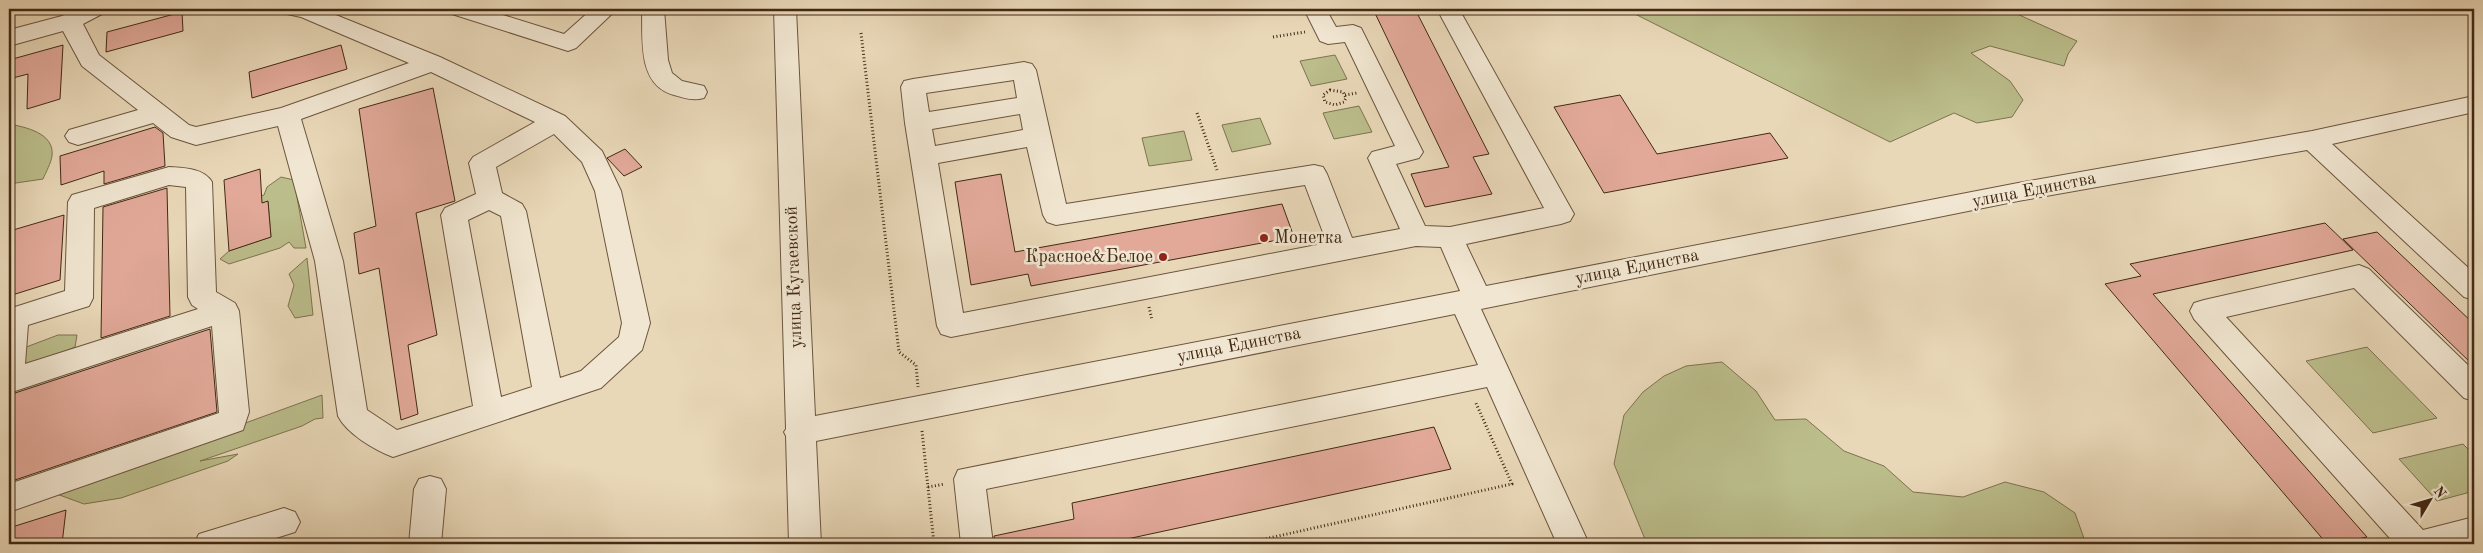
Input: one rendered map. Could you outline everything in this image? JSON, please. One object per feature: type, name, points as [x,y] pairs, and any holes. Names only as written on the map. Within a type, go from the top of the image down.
[{"type":"street","points":[[9,38],[70,21],[94,9]]},
{"type":"street","points":[[287,115],[329,261],[353,416],[393,444],[591,380],[632,342],[636,323],[608,191],[593,157],[556,122],[432,63],[306,11],[295,9]]},
{"type":"street","points":[[477,11],[568,44],[606,9]]},
{"type":"street","points":[[653,9],[656,28],[656,67],[669,85],[695,92]]},
{"type":"street","name":"улица Кугаевской","points":[[785,9],[799,432],[805,544]]},
{"type":"street","points":[[1316,9],[1328,36],[1353,33],[1410,152],[1381,158],[1416,236]]},
{"type":"street","points":[[1344,251],[1314,174],[1056,215],[1036,136],[1024,70],[913,87],[922,157],[951,326],[1344,251],[1416,236],[1450,237],[1561,214],[1448,9]]},
{"type":"street","points":[[70,21],[90,60],[180,132],[196,136],[241,128],[287,115],[432,63]]},
{"type":"street","points":[[918,122],[1030,104]]},
{"type":"street","name":"улица Единства","points":[[799,432],[2018,192],[2312,140],[2474,104]]},
{"type":"street","points":[[78,136],[158,113]]},
{"type":"street","points":[[548,394],[512,211],[490,198],[482,163],[556,122]]},
{"type":"street","points":[[922,157],[1036,136]]},
{"type":"street","points":[[2312,140],[2474,289]]},
{"type":"street","points":[[9,375],[12,317],[79,298],[81,202],[169,176],[187,177],[200,182],[202,296],[225,311]]},
{"type":"street","points":[[489,413],[454,214],[490,198]]},
{"type":"street","points":[[1450,237],[1496,373],[1573,544]]},
{"type":"street","points":[[2415,544],[2204,311],[2360,276],[2474,389]]},
{"type":"street","points":[[9,381],[225,311]]},
{"type":"street","points":[[9,498],[232,421],[234,412],[225,311]]},
{"type":"street","points":[[977,544],[969,479],[1496,373]]},
{"type":"street","points":[[425,544],[430,489]]},
{"type":"street","points":[[210,544],[284,522]]},
{"type":"street","points":[[2424,544],[2474,531]]},
{"type":"path","points":[[861,33],[899,352],[916,365],[934,544]]},
{"type":"path","points":[[1339,90],[1346,98],[1340,104],[1330,105],[1323,98],[1326,92],[1339,90]]},
{"type":"path","points":[[1198,113],[1224,188]]},
{"type":"path","points":[[1242,544],[1512,484],[1473,396]]},
{"type":"green space","points":[[1625,9],[2006,9],[2077,41],[2068,54],[2064,66],[1990,46],[1971,53],[2010,81],[2023,100],[2012,117],[1977,123],[1954,113],[1890,142]]},
{"type":"green space","points":[[1335,55],[1347,79],[1311,86],[1300,61]]},
{"type":"green space","points":[[1359,106],[1372,132],[1334,139],[1323,113]]},
{"type":"green space","points":[[1260,118],[1271,144],[1232,152],[1222,125]]},
{"type":"green space","points":[[9,124],[38,132],[49,142],[52,148],[52,156],[43,179],[9,184]]},
{"type":"green space","points":[[1184,131],[1192,160],[1149,166],[1142,138]]},
{"type":"green space","points":[[281,177],[294,180],[306,248],[294,248],[289,242],[280,248],[229,264],[220,259],[229,251],[271,237],[268,202],[226,214],[235,203],[264,195],[267,187]]},
{"type":"green space","points":[[307,258],[313,315],[295,318],[288,306],[294,285],[289,274]]},
{"type":"green space","points":[[58,335],[77,335],[75,347],[22,366],[21,349]]},
{"type":"green space","points":[[2367,347],[2437,418],[2373,433],[2306,361]]},
{"type":"green space","points":[[1722,362],[1756,391],[1775,420],[1806,419],[1844,451],[1884,466],[1913,492],[1963,497],[2005,482],[2044,492],[2075,513],[2086,544],[1647,544],[1614,464],[1624,415],[1643,392],[1664,376],[1686,366]]},
{"type":"green space","points":[[322,395],[323,418],[315,419],[302,426],[200,461],[238,454],[228,461],[121,498],[84,504],[54,493]]},
{"type":"green space","points":[[2463,444],[2474,455],[2474,491],[2437,501],[2399,459]]},
{"type":"building","points":[[1373,9],[1415,9],[1489,154],[1473,157],[1492,194],[1425,207],[1411,174],[1449,167]]},
{"type":"building","points":[[182,12],[183,31],[106,52],[107,32]]},
{"type":"building","points":[[63,45],[60,99],[27,109],[28,74],[9,79],[9,60]]},
{"type":"building","points":[[341,45],[347,69],[252,98],[249,72]]},
{"type":"building","points":[[433,88],[455,201],[416,213],[437,335],[408,345],[418,414],[401,420],[379,268],[359,274],[354,233],[376,226],[359,109]]},
{"type":"building","points":[[1620,95],[1657,154],[1770,133],[1788,158],[1604,193],[1554,107]]},
{"type":"building","points":[[155,127],[163,133],[165,166],[104,184],[104,171],[61,185],[60,156]]},
{"type":"building","points":[[625,149],[642,167],[624,176],[607,158]]},
{"type":"building","points":[[260,169],[262,203],[268,201],[271,237],[229,251],[224,180]]},
{"type":"building","points":[[1001,174],[1015,252],[1282,204],[1294,237],[1031,286],[1028,274],[971,285],[955,182]]},
{"type":"building","points":[[167,188],[170,316],[101,338],[103,207]]},
{"type":"building","points":[[64,215],[60,280],[9,296],[13,230]]},
{"type":"building","points":[[2325,223],[2353,250],[2153,294],[2367,537],[2336,544],[2327,544],[2105,284],[2141,276],[2130,264]]},
{"type":"building","points":[[2377,232],[2474,324],[2474,366],[2343,239]]},
{"type":"building","points":[[210,329],[217,412],[9,482],[9,395]]},
{"type":"building","points":[[1434,427],[1451,469],[1104,544],[995,544],[994,536],[1074,519],[1072,503]]},
{"type":"building","points":[[66,510],[62,544],[9,544],[9,528]]},
{"type":"place","name":"Монетка","points":[[1264,238]]},
{"type":"place","name":"Красное&Белое","points":[[1163,257]]}]
